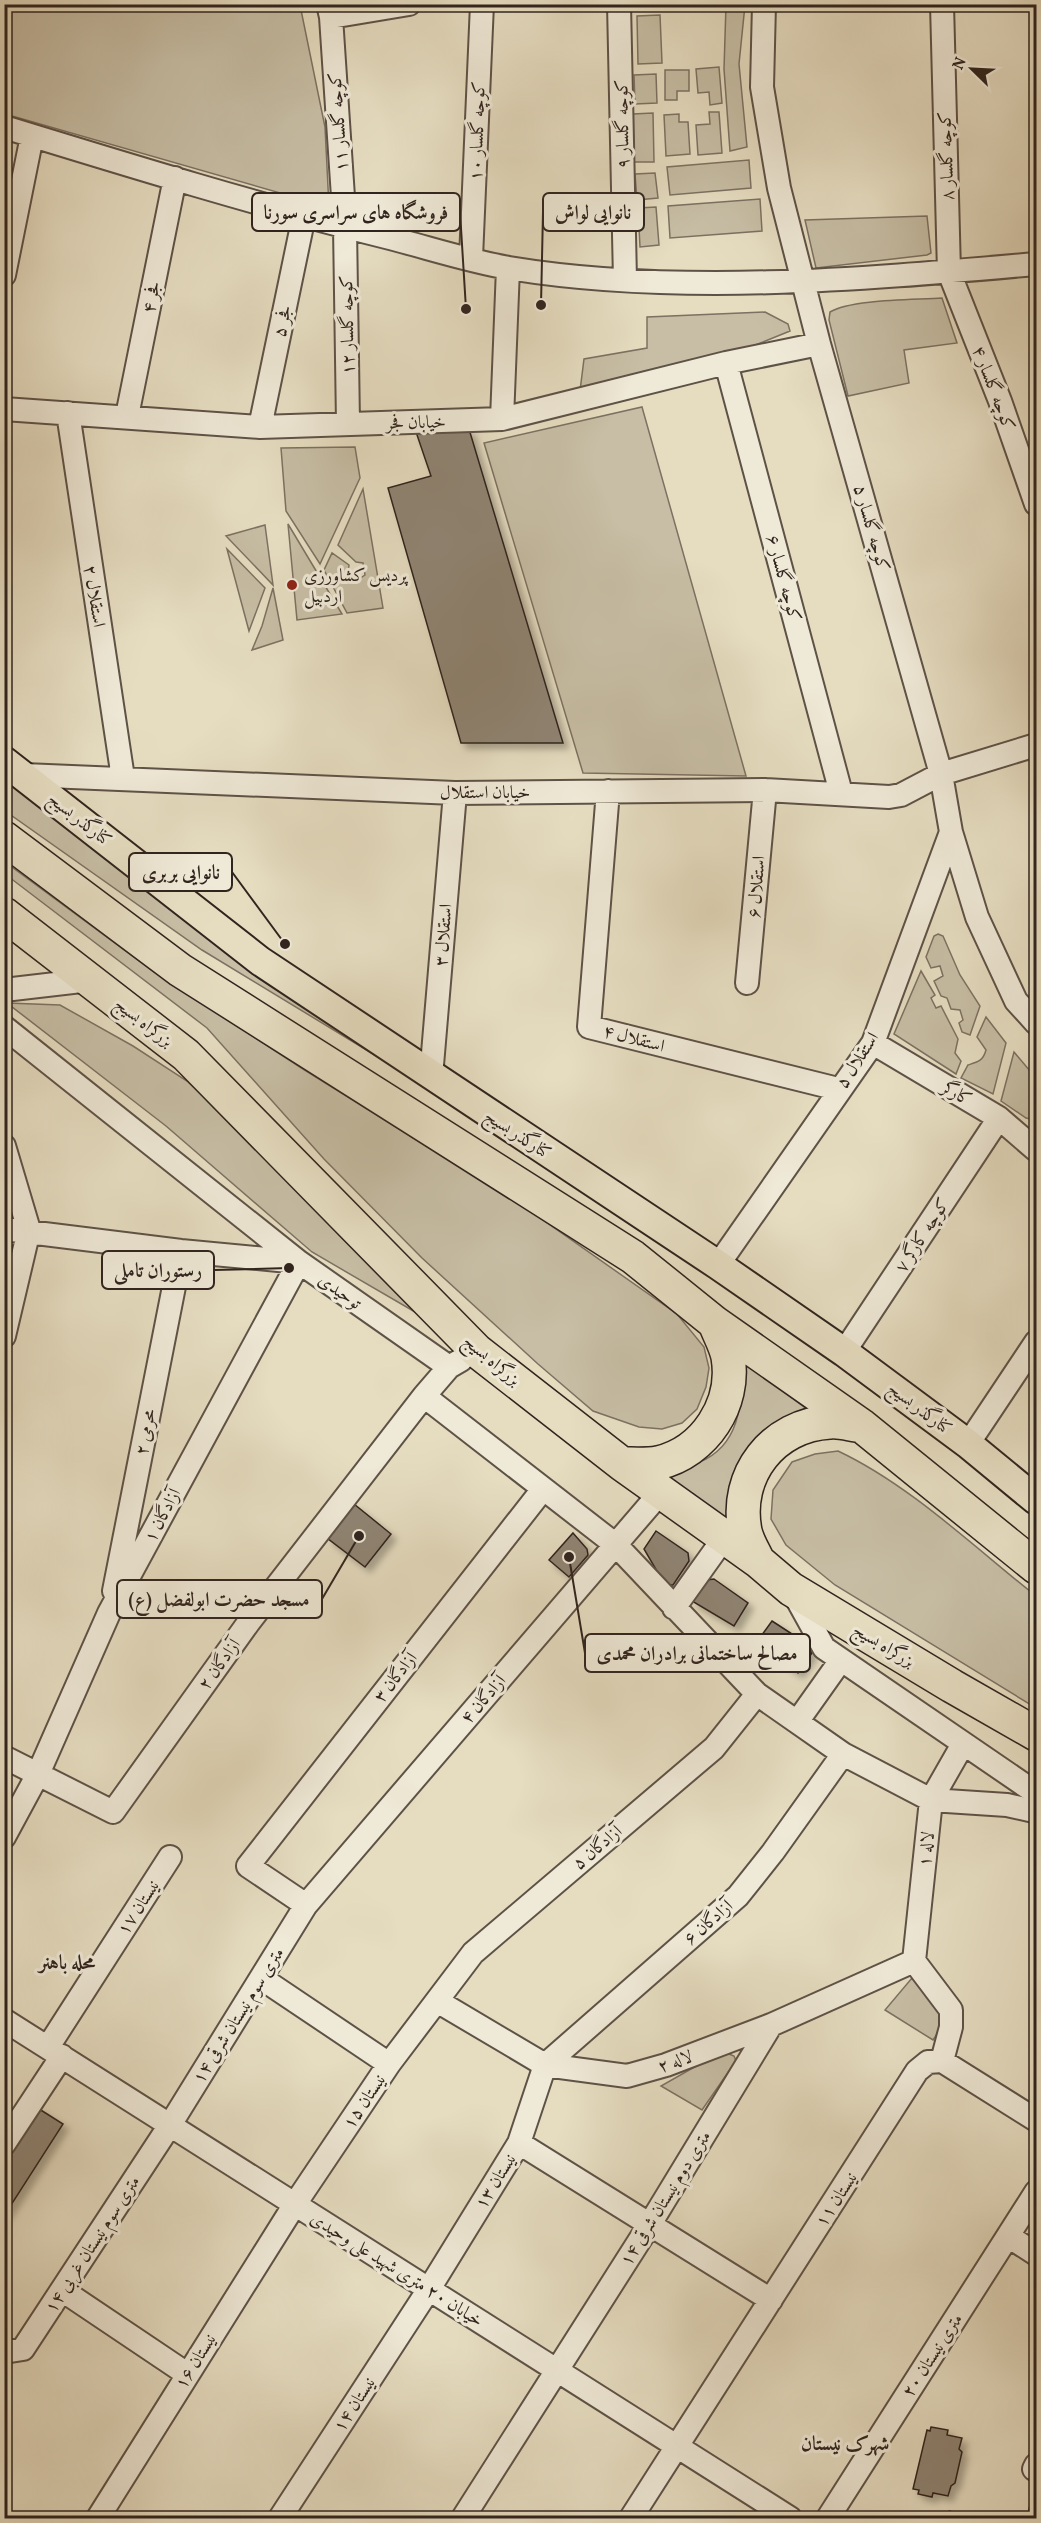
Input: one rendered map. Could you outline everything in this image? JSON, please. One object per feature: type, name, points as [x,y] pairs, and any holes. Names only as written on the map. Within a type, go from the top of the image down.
[{"type":"highway","points":[[4,825],[35,860]]},
{"type":"highway","points":[[4,838],[180,970],[633,1257],[715,1323],[862,1426],[1036,1567]]},
{"type":"highway","name":"بزرگراه بسیج","points":[[4,914],[186,1055],[477,1351],[621,1464],[758,1561],[791,1588],[1036,1734]]},
{"type":"highway","points":[[621,1464],[657,1463],[677,1457],[702,1439],[714,1424],[725,1400],[729,1374],[728,1356],[715,1323]]},
{"type":"highway","points":[[758,1561],[745,1532],[744,1500],[753,1470],[761,1457],[784,1434],[799,1428],[831,1421],[862,1426]]},
{"type":"main road","name":"کنارگذر بسیج","points":[[14,768],[260,961],[431,1077],[718,1265],[844,1352],[968,1444],[1036,1500]]},
{"type":"street","points":[[330,11],[409,4]]},
{"type":"street","name":"کوچه گلسار ۱۰","points":[[471,258],[482,4]]},
{"type":"street","name":"کوچه گلسار ۹","points":[[620,4],[625,280]]},
{"type":"street","name":"کوچه گلسار ۵","points":[[764,4],[762,87],[779,188],[802,283],[941,774],[951,832],[977,917],[1016,1000],[1036,1023]]},
{"type":"street","name":"کوچه گلسار ۸","points":[[942,4],[949,272]]},
{"type":"street","name":"کوچه گلسار ۱۱","points":[[330,11],[345,227]]},
{"type":"street","points":[[4,127],[304,216],[508,268],[625,280],[802,283],[849,277],[949,272],[1036,264]]},
{"type":"street","points":[[4,275],[32,136]]},
{"type":"street","name":"فجر ۴","points":[[127,416],[175,178]]},
{"type":"street","name":"فجر ۵","points":[[260,427],[304,216]]},
{"type":"street","name":"کوچه گلسار ۱۲","points":[[345,227],[348,423]]},
{"type":"street","points":[[502,419],[508,268]]},
{"type":"street","name":"کوچه گلسار ۴","points":[[949,272],[1000,401],[1036,504]]},
{"type":"street","name":"خیابان فجر","points":[[4,408],[260,427],[502,419],[726,363],[819,344]]},
{"type":"street","name":"کوچه گلسار ۶","points":[[726,363],[841,793]]},
{"type":"street","name":"استقلال ۲","points":[[68,413],[123,778]]},
{"type":"street","name":"خیابان استقلال","points":[[14,768],[123,778],[455,794],[765,790],[889,796],[901,795],[941,774],[1036,745]]},
{"type":"street","name":"استقلال ۶","points":[[747,983],[765,790]]},
{"type":"street","name":"استقلال ۴","points":[[609,791],[590,1027],[838,1089]]},
{"type":"street","name":"استقلال ۳","points":[[431,1077],[455,794]]},
{"type":"street","name":"استقلال ۵","points":[[718,1265],[838,1089],[873,1043],[951,832]]},
{"type":"street","points":[[4,990],[90,980]]},
{"type":"street","points":[[4,1028],[299,1262]]},
{"type":"street","name":"کارگر","points":[[873,1043],[999,1118],[1036,1150]]},
{"type":"street","name":"کوچه کارگر ۷","points":[[844,1352],[999,1118]]},
{"type":"street","points":[[4,1146],[29,1230],[4,1336]]},
{"type":"street","name":"توحیدی","points":[[4,1229],[29,1230],[181,1251],[299,1262],[449,1367]]},
{"type":"street","name":"محرمی ۲","points":[[109,1613],[181,1251]]},
{"type":"street","name":"آزادگان ۱","points":[[4,1837],[38,1774],[109,1613],[299,1262]]},
{"type":"street","points":[[968,1444],[1036,1342]]},
{"type":"street","points":[[477,1351],[449,1367],[424,1396],[616,1545],[757,1694],[843,1754],[931,1800],[1007,1805],[1034,1810],[1036,1806]]},
{"type":"street","name":"آزادگان ۲","points":[[38,1774],[113,1812],[249,1622],[424,1396]]},
{"type":"street","points":[[137,1476],[144,1494],[157,1499],[177,1487]]},
{"type":"street","name":"آزادگان ۳","points":[[306,1905],[248,1866],[543,1489]]},
{"type":"street","name":"آزادگان ۴","points":[[306,1905],[660,1493]]},
{"type":"street","points":[[674,1608],[724,1538]]},
{"type":"street","points":[[791,1588],[824,1648],[1036,1792]]},
{"type":"street","points":[[797,1722],[841,1660]]},
{"type":"street","name":"آزادگان ۵","points":[[437,2001],[473,1953],[714,1748],[757,1694]]},
{"type":"street","name":"لاله ۱","points":[[914,1961],[931,1800],[963,1744]]},
{"type":"street","name":"آزادگان ۶","points":[[545,2065],[738,1896],[773,1852],[843,1754]]},
{"type":"street","points":[[4,1757],[38,1774]]},
{"type":"street","name":"نیستان ۱۷","points":[[4,2144],[55,2052],[170,1857]]},
{"type":"street","name":"۱۴ متری سوم نیستان شرقی","points":[[170,2125],[306,1905]]},
{"type":"street","points":[[914,1961],[951,2010],[951,2027],[942,2061],[1036,2120]]},
{"type":"street","name":"لاله ۲","points":[[437,2001],[545,2065],[627,2076],[666,2065],[771,2025],[914,1961]]},
{"type":"street","points":[[261,1978],[389,2064]]},
{"type":"street","name":"نیستان ۱۵","points":[[295,2204],[389,2064],[437,2001]]},
{"type":"street","name":"خیابان ۲۰ متری شهید علی وحیدی","points":[[4,2020],[790,2518]]},
{"type":"street","name":"۱۴ متری دوم نیستان شرقی","points":[[463,2518],[650,2224],[771,2025]]},
{"type":"street","points":[[580,2034],[576,2044],[578,2055],[591,2071]]},
{"type":"street","name":"نیستان ۱۱","points":[[631,2518],[917,2071],[928,2062],[942,2061]]},
{"type":"street","name":"نیستان ۱۳","points":[[429,2289],[519,2142],[545,2065]]},
{"type":"street","name":"۱۴ متری سوم نیستان غربی","points":[[5,2353],[23,2349],[170,2125]]},
{"type":"street","points":[[519,2142],[771,2300]]},
{"type":"street","name":"۲۰ متری نیستان","points":[[828,2518],[1036,2192]]},
{"type":"street","name":"نیستان ۱۶","points":[[98,2518],[295,2204]]},
{"type":"street","points":[[1008,2236],[1036,2254]]},
{"type":"street","name":"نیستان ۱۴","points":[[280,2518],[429,2289]]},
{"type":"street","points":[[62,2290],[187,2373]]},
{"type":"shaded area","points":[[4,5],[300,5],[325,127],[329,207],[5,114]]},
{"type":"shaded area","points":[[726,5],[745,5],[739,64],[747,147],[730,151],[724,69]]},
{"type":"shaded area","points":[[660,15],[662,63],[638,64],[637,16]]},
{"type":"shaded area","points":[[719,67],[722,103],[710,105],[709,92],[698,93],[696,69]]},
{"type":"shaded area","points":[[665,70],[689,70],[689,91],[677,91],[677,100],[665,100]]},
{"type":"shaded area","points":[[656,74],[657,103],[635,104],[634,75]]},
{"type":"shaded area","points":[[709,112],[719,112],[722,153],[698,155],[696,125],[710,124]]},
{"type":"shaded area","points":[[653,113],[654,162],[634,162],[633,114]]},
{"type":"shaded area","points":[[679,114],[679,122],[688,122],[690,154],[666,156],[664,115]]},
{"type":"shaded area","points":[[749,160],[751,188],[670,195],[667,167]]},
{"type":"shaded area","points":[[655,173],[658,198],[637,200],[635,174]]},
{"type":"shaded area","points":[[760,199],[762,231],[670,238],[668,206]]},
{"type":"shaded area","points":[[656,207],[659,245],[640,247],[638,208]]},
{"type":"shaded area","points":[[927,216],[931,253],[927,255],[816,268],[805,220]]},
{"type":"shaded area","points":[[942,298],[957,343],[904,350],[909,383],[848,396],[829,320],[830,312],[868,302]]},
{"type":"shaded area","points":[[765,312],[788,324],[790,331],[743,350],[580,391],[584,359],[647,348],[647,317]]},
{"type":"shaded area","points":[[642,407],[746,776],[583,773],[484,443]]},
{"type":"shaded area","points":[[355,447],[360,478],[320,564],[286,511],[281,448]]},
{"type":"shaded area","points":[[363,489],[383,608],[347,613],[324,570],[332,553],[349,565],[348,572],[352,577],[359,579],[365,575],[363,563],[356,562],[338,545]]},
{"type":"shaded area","points":[[288,524],[342,614],[297,620]]},
{"type":"shaded area","points":[[265,525],[273,585],[226,536]]},
{"type":"shaded area","points":[[227,549],[265,588],[249,631]]},
{"type":"shaded area","points":[[273,588],[283,640],[252,650],[262,626]]},
{"type":"shaded area","points":[[4,774],[406,1074],[202,950],[8,813],[5,808]]},
{"type":"shaded area","points":[[5,862],[154,972],[303,1069],[526,1208],[677,1314],[704,1347],[709,1368],[706,1387],[697,1409],[682,1423],[662,1429],[639,1427],[593,1411],[422,1258],[324,1159],[207,1028],[5,874]]},
{"type":"shaded area","points":[[938,934],[943,936],[960,975],[980,1006],[970,1035],[962,1032],[959,1023],[963,1020],[960,1010],[951,1009],[947,998],[941,996],[934,981],[943,976],[940,966],[931,968],[926,957],[934,936]]},
{"type":"shaded area","points":[[921,971],[935,995],[931,998],[936,1008],[941,1006],[958,1039],[955,1053],[961,1061],[956,1074],[894,1034]]},
{"type":"shaded area","points":[[7,1003],[60,1005],[133,1046],[187,1081],[274,1160],[343,1239],[434,1323],[312,1252],[166,1126]]},
{"type":"shaded area","points":[[986,1017],[1006,1043],[993,1094],[961,1078],[968,1065],[980,1060],[985,1054],[986,1050],[977,1037]]},
{"type":"shaded area","points":[[1014,1052],[1036,1078],[1035,1120],[1026,1118],[1001,1101]]},
{"type":"shaded area","points":[[741,1359],[812,1413],[780,1420],[755,1439],[741,1464],[731,1525],[661,1472],[706,1459],[727,1440],[738,1415]]},
{"type":"shaded area","points":[[838,1451],[891,1481],[916,1499],[1036,1596],[1036,1708],[835,1585],[786,1545],[771,1519],[773,1490],[792,1462],[815,1454]]},
{"type":"shaded area","points":[[912,1978],[931,1999],[939,2014],[940,2023],[933,2040],[885,2010]]},
{"type":"shaded area","points":[[724,2052],[734,2056],[736,2061],[702,2110],[661,2086],[719,2053]]},
{"type":"building","points":[[469,429],[563,743],[461,743],[388,488],[431,476],[416,432]]},
{"type":"building","points":[[354,1504],[391,1534],[365,1567],[327,1538]]},
{"type":"building","points":[[656,1531],[688,1553],[689,1561],[673,1585],[665,1585],[644,1549]]},
{"type":"building","points":[[573,1533],[587,1549],[588,1555],[569,1577],[549,1560]]},
{"type":"building","points":[[714,1579],[748,1603],[734,1626],[692,1601],[706,1580]]},
{"type":"building","points":[[772,1621],[809,1645],[812,1653],[798,1673],[756,1643]]},
{"type":"building","points":[[36,2107],[63,2124],[4,2216],[4,2156]]},
{"type":"building","points":[[931,2427],[948,2430],[947,2435],[962,2438],[959,2449],[962,2452],[955,2483],[951,2486],[948,2496],[933,2493],[932,2497],[918,2494],[919,2490],[913,2489],[927,2430],[930,2431]]},
{"type":"building","points":[[1036,2493],[1036,2518],[1027,2518],[1032,2496],[1035,2497]]},
{"type":"building","points":[[949,2511],[966,2515],[965,2518],[944,2518]]},
{"type":"place","name":"نانوایی لواش","points":[[541,305]]},
{"type":"place","name":"فروشگاه های سراسری سورنا","points":[[466,309]]},
{"type":"place","name":"پردیس کشاورزی اردبیل","points":[[292,585]]},
{"type":"place","name":"نانوایی بربری","points":[[285,944]]},
{"type":"place","name":"رستوران تاملی","points":[[289,1268]]},
{"type":"place","name":"مسجد حضرت ابولفضل (ع)","points":[[359,1536]]},
{"type":"place","name":"مصالح ساختمانی برادران محمدی","points":[[569,1557]]},
{"type":"district","name":"محله باهنر","points":[[67,1962]]},
{"type":"district","name":"شهرک نیستان","points":[[845,2443]]}]
